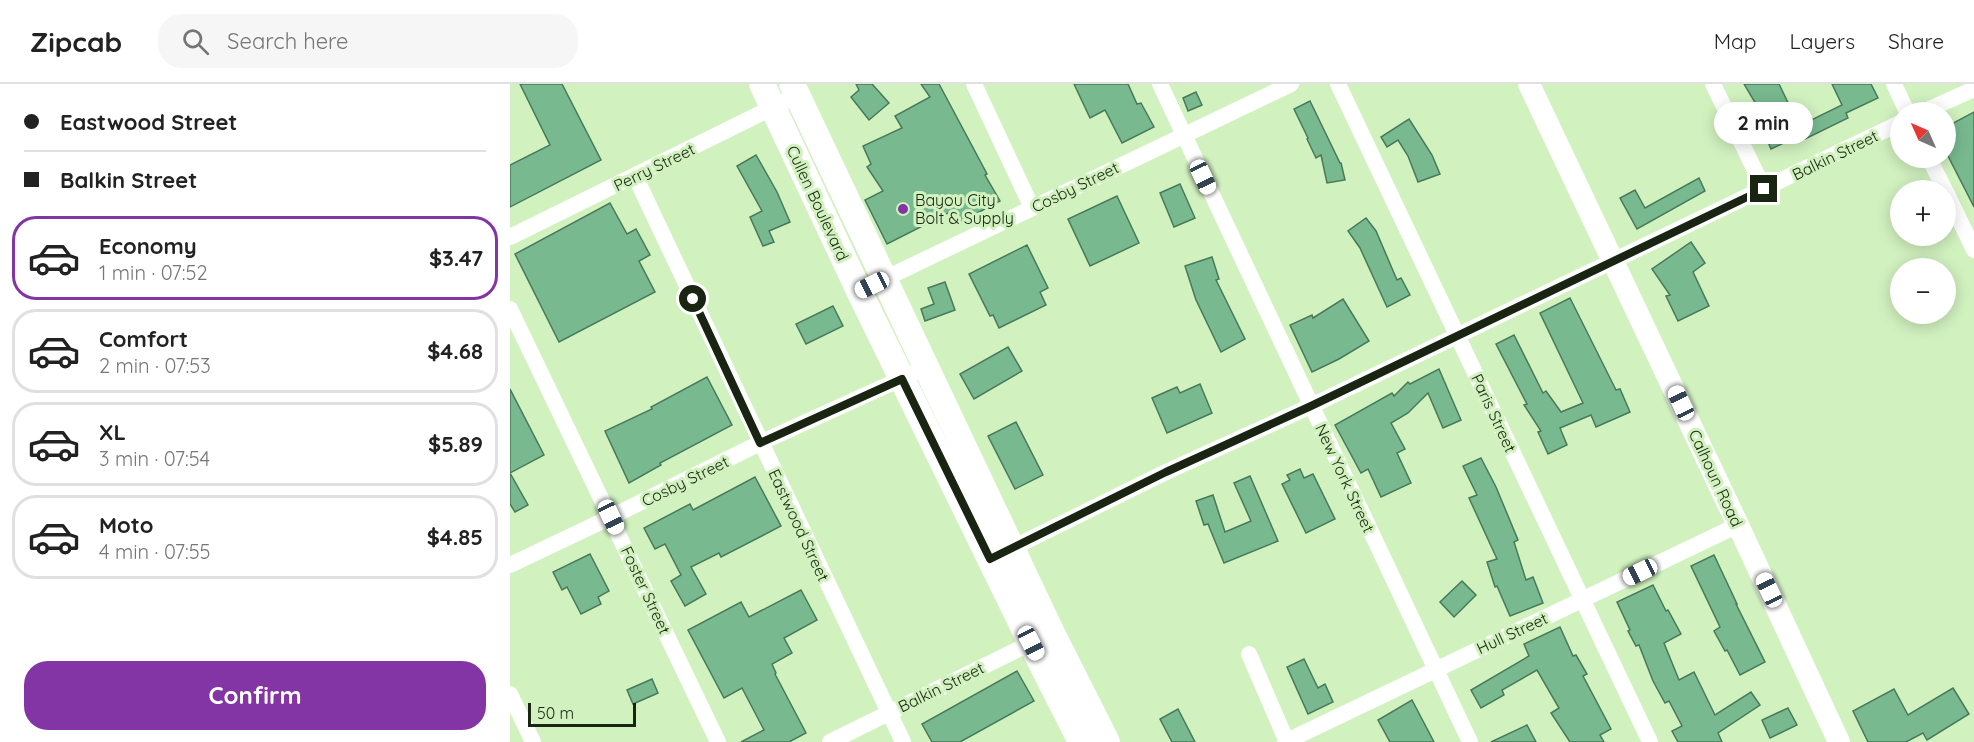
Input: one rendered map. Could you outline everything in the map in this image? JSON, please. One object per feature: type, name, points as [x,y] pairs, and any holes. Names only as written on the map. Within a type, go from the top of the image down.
[{"type":"main road","name":"Cullen Boulevard","points":[[762,84],[859,291],[990,559],[1107,742]]},
{"type":"main road","name":"Cullen Boulevard","points":[[795,90],[1013,547],[1042,638],[1081,742]]},
{"type":"street","points":[[974,84],[1032,208]]},
{"type":"street","name":"New York Street","points":[[1160,84],[1470,742]]},
{"type":"street","name":"Cosby Street","points":[[859,291],[1291,84]]},
{"type":"street","name":"Paris Street","points":[[1338,84],[1650,742]]},
{"type":"street","name":"Calhoun Road","points":[[1529,84],[1839,742]]},
{"type":"street","points":[[1713,84],[1764,189]]},
{"type":"street","points":[[1894,84],[1902,102]]},
{"type":"street","points":[[1945,102],[1974,89]]},
{"type":"street","name":"Perry Street","points":[[510,237],[774,107],[795,90]]},
{"type":"street","name":"Balkin Street","points":[[990,559],[1166,472],[1311,406],[1890,128]]},
{"type":"street","name":"Eastwood Street","points":[[636,176],[903,742]]},
{"type":"street","points":[[1956,213],[1974,250]]},
{"type":"street","name":"Foster Street","points":[[510,309],[718,742]]},
{"type":"street","name":"Cosby Street","points":[[510,565],[760,443],[927,367]]},
{"type":"street","name":"Hull Street","points":[[1286,742],[1738,525]]},
{"type":"street","name":"Balkin Street","points":[[830,742],[1042,638]]},
{"type":"street","points":[[1249,654],[1286,742]]},
{"type":"street","points":[[510,694],[533,742]]},
{"type":"building","points":[[520,84],[562,84],[601,160],[510,207],[510,165],[550,145]]},
{"type":"building","points":[[856,84],[872,84],[889,103],[869,120],[851,97],[859,90]]},
{"type":"building","points":[[921,84],[939,84],[1000,201],[955,225],[948,213],[887,244],[865,200],[883,191],[867,167],[871,164],[863,146],[902,128],[895,116],[930,97]]},
{"type":"building","points":[[1074,84],[1128,84],[1137,104],[1141,103],[1154,127],[1122,143],[1105,110],[1090,118]]},
{"type":"building","points":[[1744,84],[1779,84],[1803,134],[1771,149],[1753,106],[1756,104]]},
{"type":"building","points":[[1832,84],[1871,84],[1878,98],[1846,113],[1848,118],[1805,139],[1799,126],[1842,105]]},
{"type":"building","points":[[1196,92],[1202,105],[1188,111],[1183,98]]},
{"type":"building","points":[[1310,101],[1341,163],[1345,180],[1327,183],[1321,155],[1316,158],[1307,139],[1294,109]]},
{"type":"building","points":[[1974,112],[1974,207],[1954,168],[1956,168],[1956,122]]},
{"type":"building","points":[[1409,119],[1432,155],[1440,174],[1418,182],[1408,156],[1398,140],[1387,147],[1381,137]]},
{"type":"building","points":[[756,155],[777,192],[790,222],[769,231],[774,242],[763,246],[750,217],[762,211],[737,166]]},
{"type":"building","points":[[1699,178],[1705,191],[1637,229],[1620,198],[1635,190],[1645,208]]},
{"type":"building","points":[[1180,184],[1195,218],[1174,227],[1160,193]]},
{"type":"building","points":[[1117,196],[1139,243],[1090,266],[1068,219]]},
{"type":"building","points":[[610,203],[627,234],[636,229],[650,255],[639,261],[655,292],[559,342],[515,254]]},
{"type":"building","points":[[1366,218],[1376,231],[1397,280],[1401,278],[1410,295],[1387,307],[1360,248],[1348,231]]},
{"type":"building","points":[[1691,242],[1705,263],[1693,272],[1709,306],[1678,321],[1666,296],[1670,295],[1652,269]]},
{"type":"building","points":[[1027,245],[1048,288],[1040,292],[1046,305],[999,328],[993,315],[990,316],[969,274]]},
{"type":"building","points":[[1212,257],[1219,279],[1216,280],[1245,339],[1221,352],[1196,300],[1185,266]]},
{"type":"building","points":[[945,282],[955,310],[925,321],[921,309],[934,304],[928,288]]},
{"type":"building","points":[[1570,298],[1616,390],[1620,389],[1630,412],[1596,427],[1591,415],[1560,428],[1567,445],[1548,454],[1538,432],[1541,431],[1524,405],[1527,404],[1496,344],[1514,335],[1543,393],[1546,391],[1561,412],[1583,403],[1540,313]]},
{"type":"building","points":[[1343,299],[1369,341],[1312,372],[1290,325],[1312,315],[1313,318]]},
{"type":"building","points":[[833,306],[843,326],[806,344],[796,324]]},
{"type":"building","points":[[1008,347],[1022,371],[974,399],[960,374]]},
{"type":"building","points":[[1439,369],[1461,420],[1443,428],[1428,393],[1408,413],[1391,423],[1405,449],[1397,453],[1411,483],[1381,497],[1368,469],[1361,473],[1335,425],[1392,393],[1394,396],[1408,382],[1410,384]]},
{"type":"building","points":[[707,377],[732,425],[660,463],[661,465],[629,483],[605,431],[652,409],[651,407]]},
{"type":"building","points":[[1200,384],[1212,413],[1167,433],[1152,398],[1177,387],[1180,393]]},
{"type":"building","points":[[510,389],[544,455],[510,473]]},
{"type":"building","points":[[1016,422],[1043,475],[1015,489],[988,436]]},
{"type":"building","points":[[1481,458],[1518,540],[1514,542],[1526,580],[1533,577],[1543,603],[1510,616],[1497,586],[1495,587],[1487,562],[1497,559],[1469,498],[1477,495],[1463,466]]},
{"type":"building","points":[[1300,469],[1304,478],[1313,474],[1335,519],[1306,533],[1282,484],[1290,480],[1287,475]]},
{"type":"building","points":[[510,473],[528,505],[515,512],[510,504]]},
{"type":"building","points":[[1250,476],[1278,541],[1224,563],[1208,524],[1204,525],[1196,501],[1213,495],[1225,532],[1251,521],[1234,483]]},
{"type":"building","points":[[755,477],[781,526],[721,557],[719,553],[691,567],[706,594],[685,606],[671,581],[681,575],[665,544],[655,549],[644,528],[690,504],[693,510]]},
{"type":"building","points":[[590,554],[609,591],[598,597],[601,604],[581,614],[567,587],[562,590],[553,572]]},
{"type":"building","points":[[1714,555],[1765,662],[1740,675],[1714,631],[1720,627],[1691,566]]},
{"type":"building","points":[[1462,581],[1476,595],[1454,617],[1440,602]]},
{"type":"building","points":[[1653,585],[1681,634],[1664,643],[1679,680],[1694,672],[1715,715],[1751,692],[1760,705],[1718,733],[1722,742],[1678,742],[1672,731],[1682,726],[1669,701],[1665,703],[1653,681],[1639,645],[1636,646],[1628,631],[1630,630],[1617,602]]},
{"type":"building","points":[[801,590],[817,620],[784,638],[792,653],[772,664],[806,733],[789,742],[741,742],[764,730],[742,688],[724,698],[688,630],[741,602],[749,617]]},
{"type":"building","points":[[1560,627],[1573,656],[1576,655],[1587,674],[1583,676],[1611,729],[1600,735],[1604,742],[1570,742],[1551,713],[1559,708],[1537,670],[1502,690],[1504,695],[1481,708],[1471,690],[1529,656],[1524,644]]},
{"type":"building","points":[[1304,659],[1318,688],[1325,684],[1333,702],[1308,714],[1287,667]]},
{"type":"building","points":[[1017,671],[1034,701],[960,742],[932,742],[922,724]]},
{"type":"building","points":[[652,679],[658,693],[633,704],[627,690]]},
{"type":"building","points":[[1953,688],[1969,714],[1927,740],[1923,733],[1906,742],[1868,742],[1853,711],[1894,689],[1908,715]]},
{"type":"building","points":[[1412,700],[1434,742],[1390,742],[1378,720]]},
{"type":"building","points":[[1788,708],[1797,725],[1770,738],[1762,720]]},
{"type":"building","points":[[1178,709],[1195,742],[1172,742],[1160,719]]},
{"type":"building","points":[[1527,725],[1536,742],[1491,742]]},
{"type":"place","name":"Bayou City Bolt & Supply","points":[[903,209]]},
{"type":"route","points":[[693,299],[760,443],[902,379],[990,559],[1166,472],[1311,406],[1764,189]]}]
